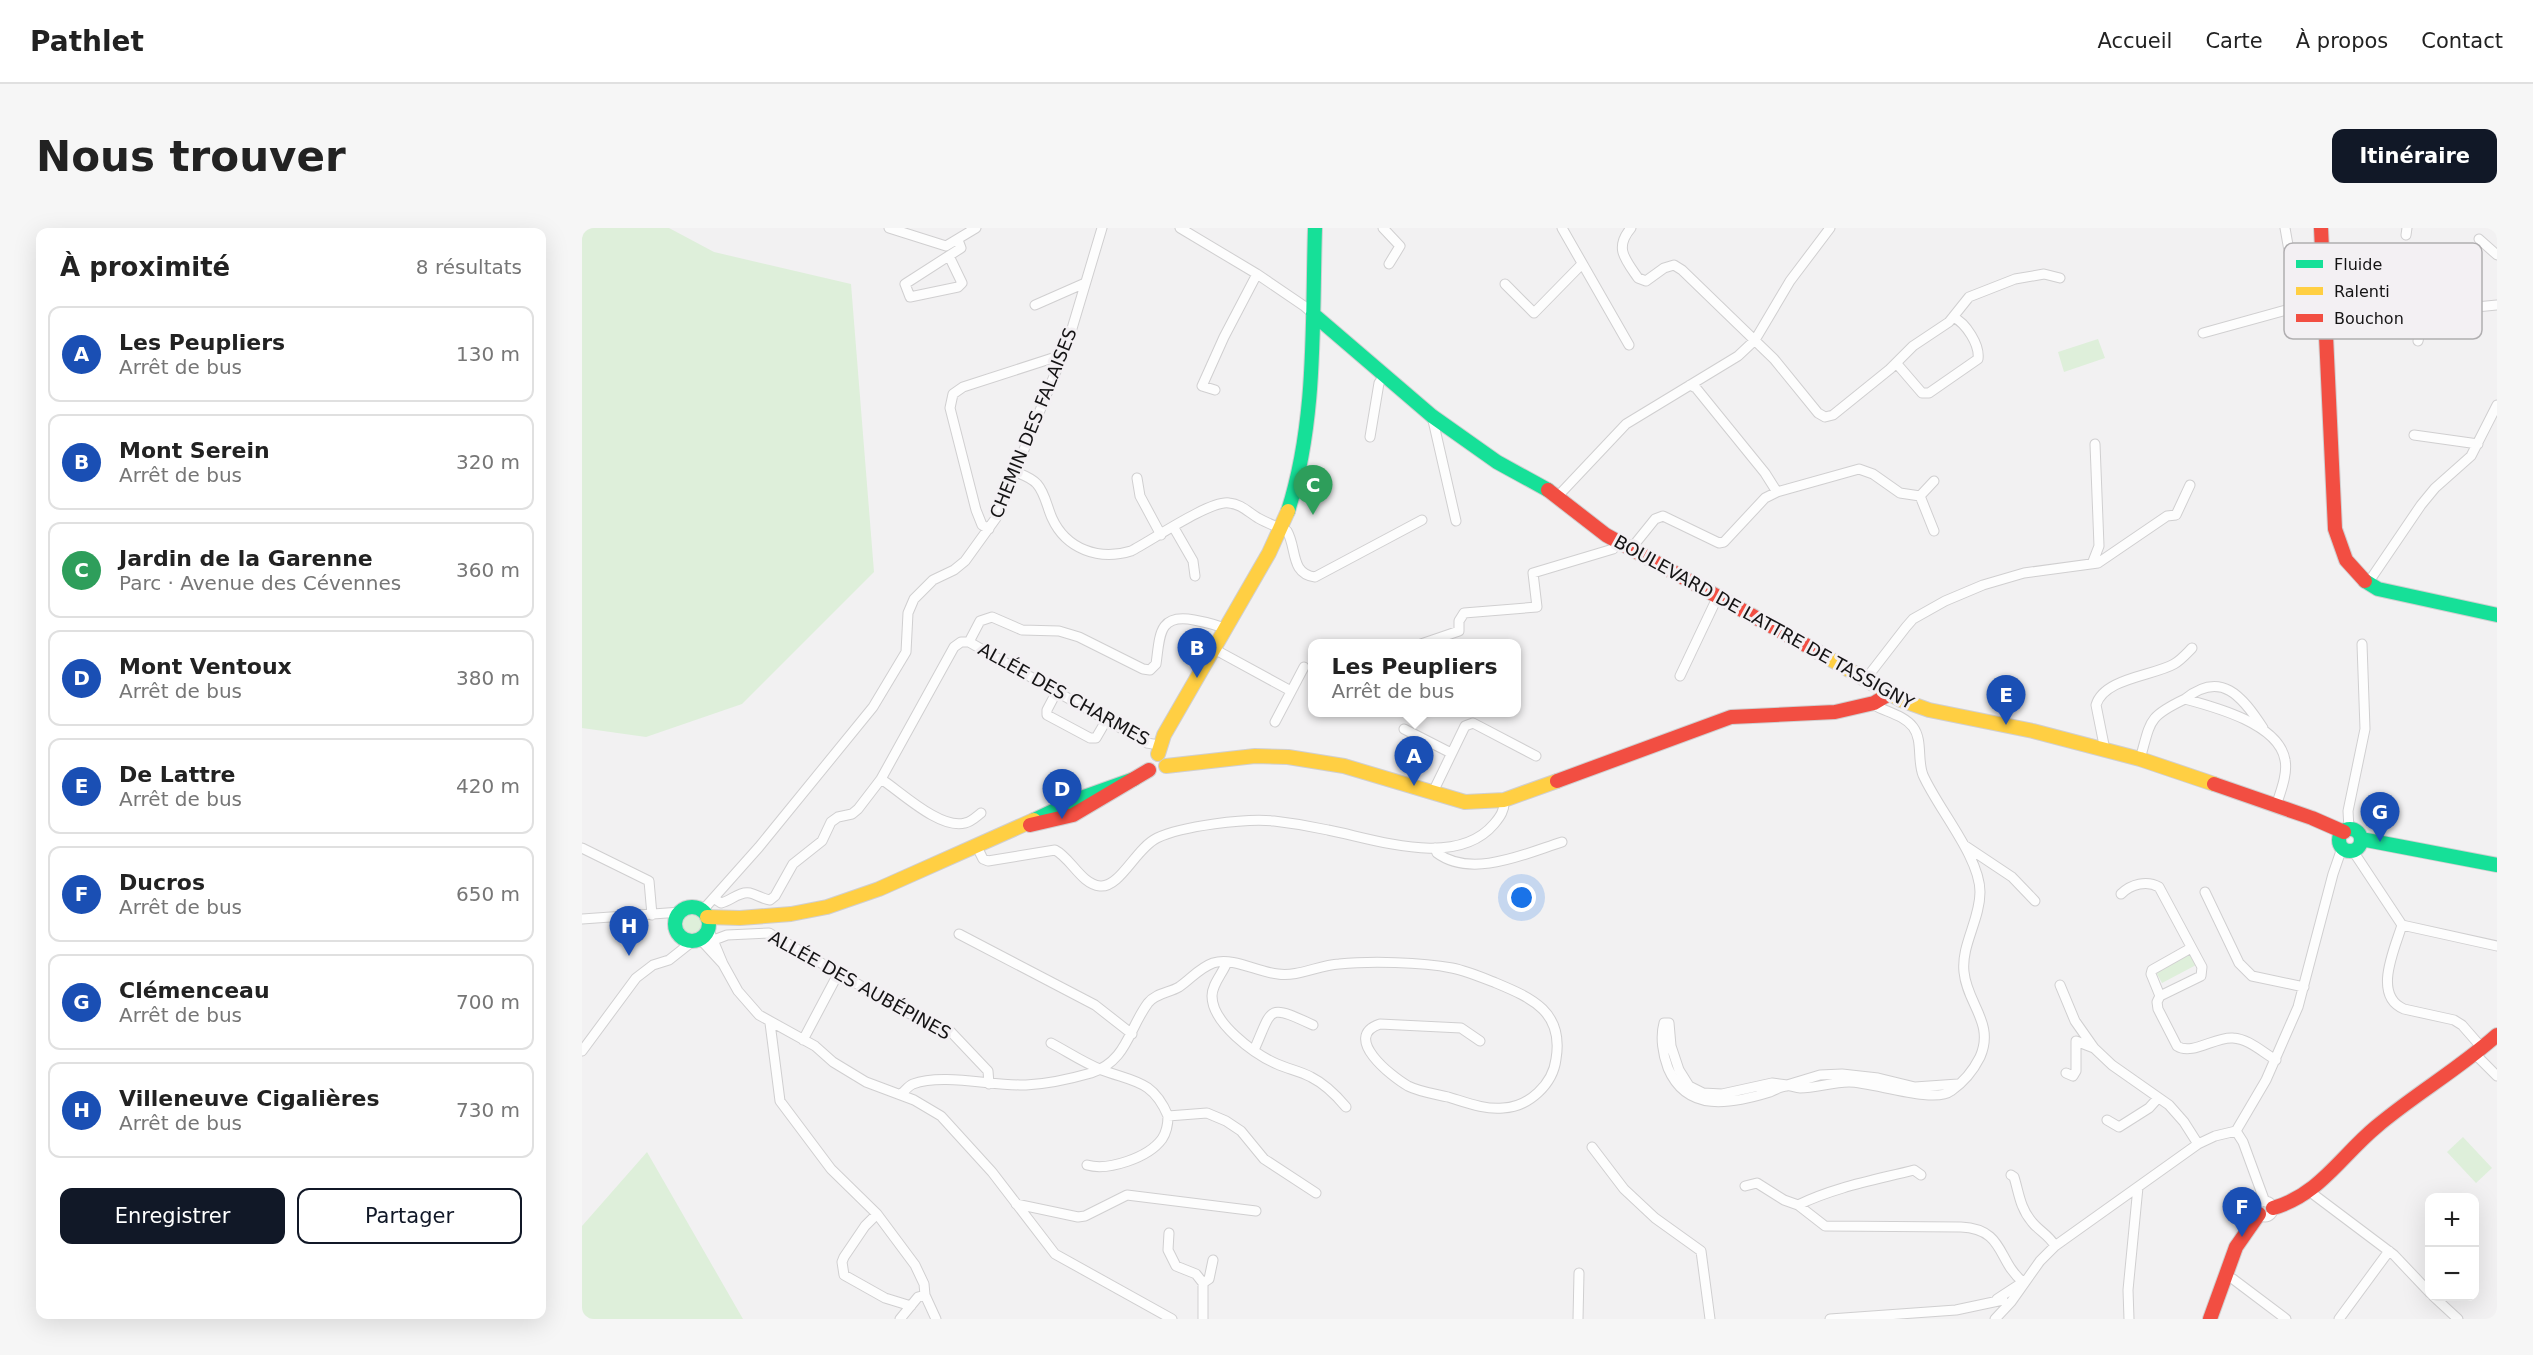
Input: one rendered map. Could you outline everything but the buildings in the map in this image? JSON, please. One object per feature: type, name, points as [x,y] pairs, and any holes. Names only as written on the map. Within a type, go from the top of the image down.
[{"type":"street","points":[[889,228],[946,246],[976,228]]},
{"type":"street","name":"CHEMIN DES FALAISES","points":[[582,1050],[636,978],[653,964],[669,960],[700,933],[715,899],[873,707],[906,652],[908,613],[914,599],[933,580],[954,570],[965,561],[989,529],[1003,503],[1062,355],[1078,311],[1102,228]]},
{"type":"street","points":[[1180,228],[1257,274],[1313,314]]},
{"type":"street","points":[[1161,755],[1214,649],[1269,553],[1292,501],[1305,451],[1310,398],[1315,228]]},
{"type":"street","points":[[1383,228],[1400,246],[1389,264]]},
{"type":"street","points":[[1562,228],[1629,345]]},
{"type":"street","points":[[1631,228],[1622,239],[1621,247],[1638,278],[1646,281],[1664,268],[1674,265],[1682,270],[1755,340],[1818,413],[1826,417],[1833,415],[1897,364],[1913,346],[1949,322],[1969,297],[2015,279],[2044,274],[2060,278]]},
{"type":"street","points":[[1558,496],[1626,424],[1738,356],[1755,340],[1790,281],[1830,228]]},
{"type":"street","points":[[2285,228],[2288,243]]},
{"type":"street","points":[[2321,228],[2321,243]]},
{"type":"street","points":[[2479,239],[2497,255]]},
{"type":"street","points":[[948,256],[963,283],[958,287],[910,297],[905,284],[948,256],[961,248],[958,240]]},
{"type":"street","points":[[1505,284],[1534,313],[1582,264]]},
{"type":"street","points":[[1215,390],[1202,386],[1224,337],[1257,274]]},
{"type":"street","points":[[1035,305],[1085,284]]},
{"type":"street","points":[[2482,306],[2497,305]]},
{"type":"street","points":[[2204,333],[2284,311]]},
{"type":"street","name":"BOULEVARD DE LATTRE DE TASSIGNY","points":[[1313,314],[1432,416],[1497,462],[1558,496],[1624,546],[1718,596],[1889,694],[1929,710],[2033,731],[2140,759],[2357,832],[2352,846]]},
{"type":"street","points":[[1897,364],[1923,393],[1929,393],[1978,359],[1979,352],[1963,324],[1953,317]]},
{"type":"street","points":[[2326,339],[2335,536],[2343,557],[2352,569],[2368,583],[2391,592],[2497,615]]},
{"type":"street","points":[[989,529],[982,525],[976,510],[950,408],[952,394],[963,387],[1062,355]]},
{"type":"street","points":[[1370,437],[1379,383],[1384,376]]},
{"type":"street","points":[[1690,385],[1696,388],[1758,464],[1777,492]]},
{"type":"street","points":[[2368,583],[2421,505],[2435,488],[2470,456],[2497,405]]},
{"type":"street","points":[[1432,416],[1455,521]]},
{"type":"street","points":[[2414,435],[2478,444]]},
{"type":"street","points":[[2092,564],[2099,546],[2094,444]]},
{"type":"street","points":[[1436,639],[1459,631],[1459,621],[1464,613],[1537,607],[1533,573],[1624,546],[1655,519],[1663,516],[1719,543],[1724,542],[1765,498],[1777,492],[1859,469],[1873,474],[1900,493],[1920,496]]},
{"type":"street","points":[[1016,472],[1037,483],[1057,528],[1068,540],[1080,548],[1099,554],[1120,555],[1216,504],[1228,502],[1242,506],[1259,518],[1289,533],[1298,570],[1306,576],[1315,577],[1422,520]]},
{"type":"street","points":[[1137,478],[1140,496],[1161,535]]},
{"type":"street","points":[[1920,496],[1934,481]]},
{"type":"street","points":[[1865,680],[1913,619],[1945,601],[1983,585],[2024,573],[2092,564],[2104,560],[2167,516],[2175,515],[2190,485]]},
{"type":"street","points":[[1920,496],[1934,531]]},
{"type":"street","points":[[1174,528],[1193,561],[1195,576]]},
{"type":"street","points":[[1680,676],[1718,596]]},
{"type":"street","points":[[715,899],[721,903],[743,893],[751,893],[770,900],[775,896],[793,864],[822,841],[831,822],[838,817],[852,814],[858,809],[881,778],[954,647],[961,642],[969,642],[981,621],[992,617],[1022,630],[1059,632],[1079,637],[1143,669],[1150,669],[1156,664],[1160,640],[1168,621],[1177,616],[1213,623],[1226,629]]},
{"type":"street","name":"ALLÉE DES CHARMES","points":[[969,642],[1150,744],[1161,755]]},
{"type":"street","points":[[2362,645],[2365,729],[2346,830],[2340,838],[2352,846],[2402,925],[2497,946]]},
{"type":"street","points":[[2105,750],[2096,705],[2098,698],[2115,686],[2174,664],[2192,648]]},
{"type":"street","points":[[1214,649],[1291,691]]},
{"type":"street","points":[[1275,722],[1304,668]]},
{"type":"street","points":[[2140,759],[2148,728],[2153,718],[2161,711],[2204,687],[2216,685],[2226,688],[2254,715],[2281,747],[2286,767],[2276,806]]},
{"type":"street","points":[[1057,692],[1047,710],[1047,715],[1090,738],[1096,738],[1107,719]]},
{"type":"street","points":[[674,915],[676,928],[700,933],[724,919],[790,914],[827,907],[879,889],[1025,826],[1054,809],[1134,779],[1149,770],[1147,764],[1149,758],[1161,755],[1297,758],[1344,766],[1465,802],[1480,803],[1504,800],[1731,717],[1756,713],[1851,710],[1874,705],[1889,694]]},
{"type":"street","points":[[2185,699],[2263,728]]},
{"type":"street","name":"BOULEVARD DE LATTRE DE TASSIGNY","points":[[1787,1085],[1820,1075],[1842,1074],[1878,1078],[1915,1087],[1958,1084],[1974,1071],[1985,1044],[1985,1028],[1966,989],[1963,969],[1979,910],[1981,890],[1977,872],[1923,775],[1918,755],[1918,737],[1913,726],[1874,705]]},
{"type":"street","points":[[1433,792],[1465,726],[1473,723],[1536,756]]},
{"type":"street","points":[[1404,729],[1452,753]]},
{"type":"street","points":[[881,778],[910,801],[949,822],[967,823],[981,813]]},
{"type":"street","points":[[976,847],[982,859],[988,861],[1055,849],[1093,885],[1105,886],[1119,878],[1143,847],[1158,837],[1220,823],[1271,821],[1329,830],[1389,844],[1436,848],[1464,843],[1483,834],[1502,813],[1504,800]]},
{"type":"street","points":[[1436,848],[1437,853],[1448,859],[1482,863],[1522,855],[1562,842]]},
{"type":"street","name":"BOULEVARD DE LATTRE DE TASSIGNY","points":[[1964,845],[2012,877],[2036,901]]},
{"type":"street","points":[[2352,846],[2497,865]]},
{"type":"street","points":[[1995,1319],[2055,1246],[2198,1144],[2215,1136],[2236,1131],[2276,1060],[2304,987],[2333,874],[2352,846]]},
{"type":"street","points":[[582,848],[649,881],[652,915]]},
{"type":"street","points":[[2121,894],[2127,889],[2145,883],[2153,883],[2159,887],[2203,973],[2198,978],[2160,996],[2157,1002],[2158,1009],[2180,1048],[2186,1049],[2230,1037],[2249,1042],[2276,1060]]},
{"type":"street","points":[[2205,892],[2239,963],[2252,976],[2304,987]]},
{"type":"street","points":[[582,919],[674,915],[689,908],[700,933],[723,964],[745,1001],[770,1023],[814,1046],[833,1062],[866,1082],[901,1094],[941,1116],[992,1172],[1055,1254],[1172,1319]]},
{"type":"street","points":[[2402,925],[2387,990],[2396,1006],[2454,1020],[2462,1025],[2497,1076]]},
{"type":"street","name":"ALLÉE DES AUBÉPINES","points":[[700,933],[727,935],[766,932],[908,1013],[951,1032],[988,1071],[989,1084]]},
{"type":"street","points":[[959,934],[1095,1005],[1132,1034]]},
{"type":"street","points":[[2160,996],[2151,974],[2152,970],[2192,948]]},
{"type":"street","points":[[1227,962],[1213,992],[1214,1005],[1227,1026],[1254,1050],[1275,1063],[1300,1071],[1321,1082],[1346,1107]]},
{"type":"street","points":[[901,1094],[913,1084],[926,1082],[944,1080],[989,1084],[1046,1084],[1100,1069],[1109,1065],[1121,1052],[1151,999],[1180,986],[1207,966],[1227,962],[1279,974],[1332,964],[1353,963],[1450,968],[1470,972],[1535,1000],[1552,1022],[1556,1035],[1556,1060],[1544,1088],[1519,1104],[1504,1108],[1484,1106],[1428,1092],[1402,1082],[1379,1063],[1367,1048],[1366,1037],[1370,1029],[1380,1024],[1461,1028],[1480,1041]]},
{"type":"street","points":[[803,1040],[838,974]]},
{"type":"street","points":[[2060,985],[2075,1022],[2094,1048],[2112,1065],[2169,1105],[2184,1122],[2198,1144]]},
{"type":"street","points":[[1254,1050],[1263,1024],[1270,1014],[1277,1011],[1313,1025]]},
{"type":"street","points":[[770,1023],[780,1101],[831,1169],[877,1214],[915,1265],[936,1319]]},
{"type":"street","points":[[1664,1023],[1669,1023],[1671,1046],[1679,1070],[1686,1082],[1696,1090],[1722,1094],[1755,1085],[1772,1083],[1787,1085],[1770,1092],[1730,1101],[1715,1102],[1695,1098],[1680,1088],[1669,1069],[1662,1037],[1664,1023]]},
{"type":"street","points":[[2210,1319],[2224,1276],[2242,1236],[2266,1208],[2295,1201],[2309,1191],[2374,1128],[2480,1052],[2497,1035]]},
{"type":"street","points":[[2066,1073],[2073,1076],[2076,1071],[2076,1041],[2094,1048]]},
{"type":"street","points":[[1051,1043],[1100,1069],[1147,1086],[1162,1100],[1168,1116],[1163,1137],[1152,1150],[1112,1165],[1097,1168],[1087,1165]]},
{"type":"street","points":[[2108,1120],[2119,1127],[2149,1108],[2158,1098]]},
{"type":"street","points":[[1168,1116],[1207,1113],[1226,1121],[1241,1131],[1264,1159],[1316,1192]]},
{"type":"street","points":[[2236,1131],[2243,1142],[2266,1208]]},
{"type":"street","points":[[1593,1147],[1624,1189],[1655,1218],[1701,1251],[1710,1319]]},
{"type":"street","points":[[1798,1205],[1821,1194],[1914,1170],[1921,1175]]},
{"type":"street","points":[[2011,1175],[2017,1186],[2019,1203],[2032,1222],[2049,1236],[2055,1246]]},
{"type":"street","points":[[1745,1186],[1757,1183],[1784,1200],[1798,1205],[1825,1226],[1961,1227],[1981,1230],[1994,1239],[2012,1270],[2024,1282]]},
{"type":"street","points":[[2129,1319],[2128,1290],[2138,1187]]},
{"type":"street","points":[[2309,1191],[2389,1251],[2425,1288]]},
{"type":"street","points":[[1016,1204],[1078,1217],[1127,1195],[1256,1211]]},
{"type":"street","points":[[877,1214],[865,1226],[844,1257],[842,1262],[844,1275],[885,1298],[910,1305]]},
{"type":"street","points":[[1169,1233],[1168,1250],[1176,1266],[1196,1274],[1203,1282],[1203,1319]]},
{"type":"street","points":[[2339,1319],[2389,1251]]},
{"type":"street","points":[[1203,1282],[1209,1279],[1213,1260]]},
{"type":"street","points":[[1578,1319],[1579,1273]]},
{"type":"street","points":[[2224,1276],[2233,1279],[2286,1319]]},
{"type":"street","points":[[1830,1319],[1956,1310],[1997,1299],[2024,1282]]},
{"type":"street","points":[[900,1319],[918,1297],[925,1295]]},
{"type":"street","points":[[1997,1299],[2002,1299],[2009,1304]]},
{"type":"street","points":[[2438,1301],[2458,1319]]},
{"type":"green space","points":[[582,228],[669,228],[714,252],[851,284],[874,572],[742,704],[646,737],[582,728]]},
{"type":"green space","points":[[2098,339],[2105,358],[2064,372],[2058,352]]},
{"type":"green space","points":[[693,913],[703,920],[704,924],[697,934],[693,935],[683,928],[682,924],[689,914]]},
{"type":"green space","points":[[2191,954],[2196,965],[2162,983],[2156,972]]},
{"type":"green space","points":[[2463,1137],[2492,1168],[2476,1183],[2447,1152]]},
{"type":"green space","points":[[647,1152],[743,1319],[582,1319],[582,1226]]},
{"type":"traffic: fast","points":[[1288,511],[1304,442],[1308,406],[1313,335],[1315,228]]},
{"type":"traffic: fast","points":[[1313,314],[1432,416],[1497,462],[1548,490]]},
{"type":"traffic: fast","points":[[2365,581],[2378,589],[2497,615]]},
{"type":"traffic: fast","points":[[1034,820],[1078,799],[1134,779]]},
{"type":"traffic: fast","points":[[2350,829],[2358,832],[2361,840],[2358,848],[2350,851],[2342,848],[2339,840],[2342,832],[2350,829]]},
{"type":"traffic: fast","points":[[2361,839],[2497,865]]},
{"type":"traffic: fast","points":[[692,907],[704,912],[709,924],[704,936],[692,941],[680,936],[675,924],[680,912],[692,907]]},
{"type":"traffic: slow","points":[[1158,754],[1164,735],[1269,553],[1288,511]]},
{"type":"traffic: slow","points":[[1811,648],[1901,700],[1929,710],[2033,731],[2140,759],[2214,784]]},
{"type":"traffic: slow","points":[[1166,766],[1255,756],[1288,757],[1344,766],[1465,802],[1504,800],[1557,781]]},
{"type":"traffic: slow","points":[[707,917],[740,918],[791,914],[827,907],[879,889],[1034,820]]},
{"type":"traffic: jam","points":[[2321,228],[2322,243]]},
{"type":"traffic: jam","points":[[2326,339],[2335,529],[2346,560],[2365,581]]},
{"type":"traffic: jam","points":[[1548,490],[1606,535],[1811,648]]},
{"type":"traffic: jam","points":[[1557,781],[1731,717],[1835,712],[1874,703],[1889,694]]},
{"type":"traffic: jam","points":[[1030,825],[1073,815],[1149,770]]},
{"type":"traffic: jam","points":[[2214,784],[2312,818],[2344,832]]},
{"type":"traffic: jam","points":[[2273,1208],[2304,1194],[2317,1184],[2376,1127],[2497,1035]]},
{"type":"traffic: jam","points":[[2210,1319],[2236,1247],[2259,1214]]},
{"type":"place","name":"Jardin de la Garenne","points":[[1313,515]]},
{"type":"place","name":"Mont Serein","points":[[1197,678]]},
{"type":"place","name":"De Lattre","points":[[2006,725]]},
{"type":"place","name":"Les Peupliers","points":[[1414,786]]},
{"type":"place","name":"Mont Ventoux","points":[[1062,819]]},
{"type":"place","name":"Clémenceau","points":[[2380,842]]},
{"type":"place","name":"Villeneuve Cigalières","points":[[629,956]]},
{"type":"place","name":"Ducros","points":[[2242,1237]]}]
